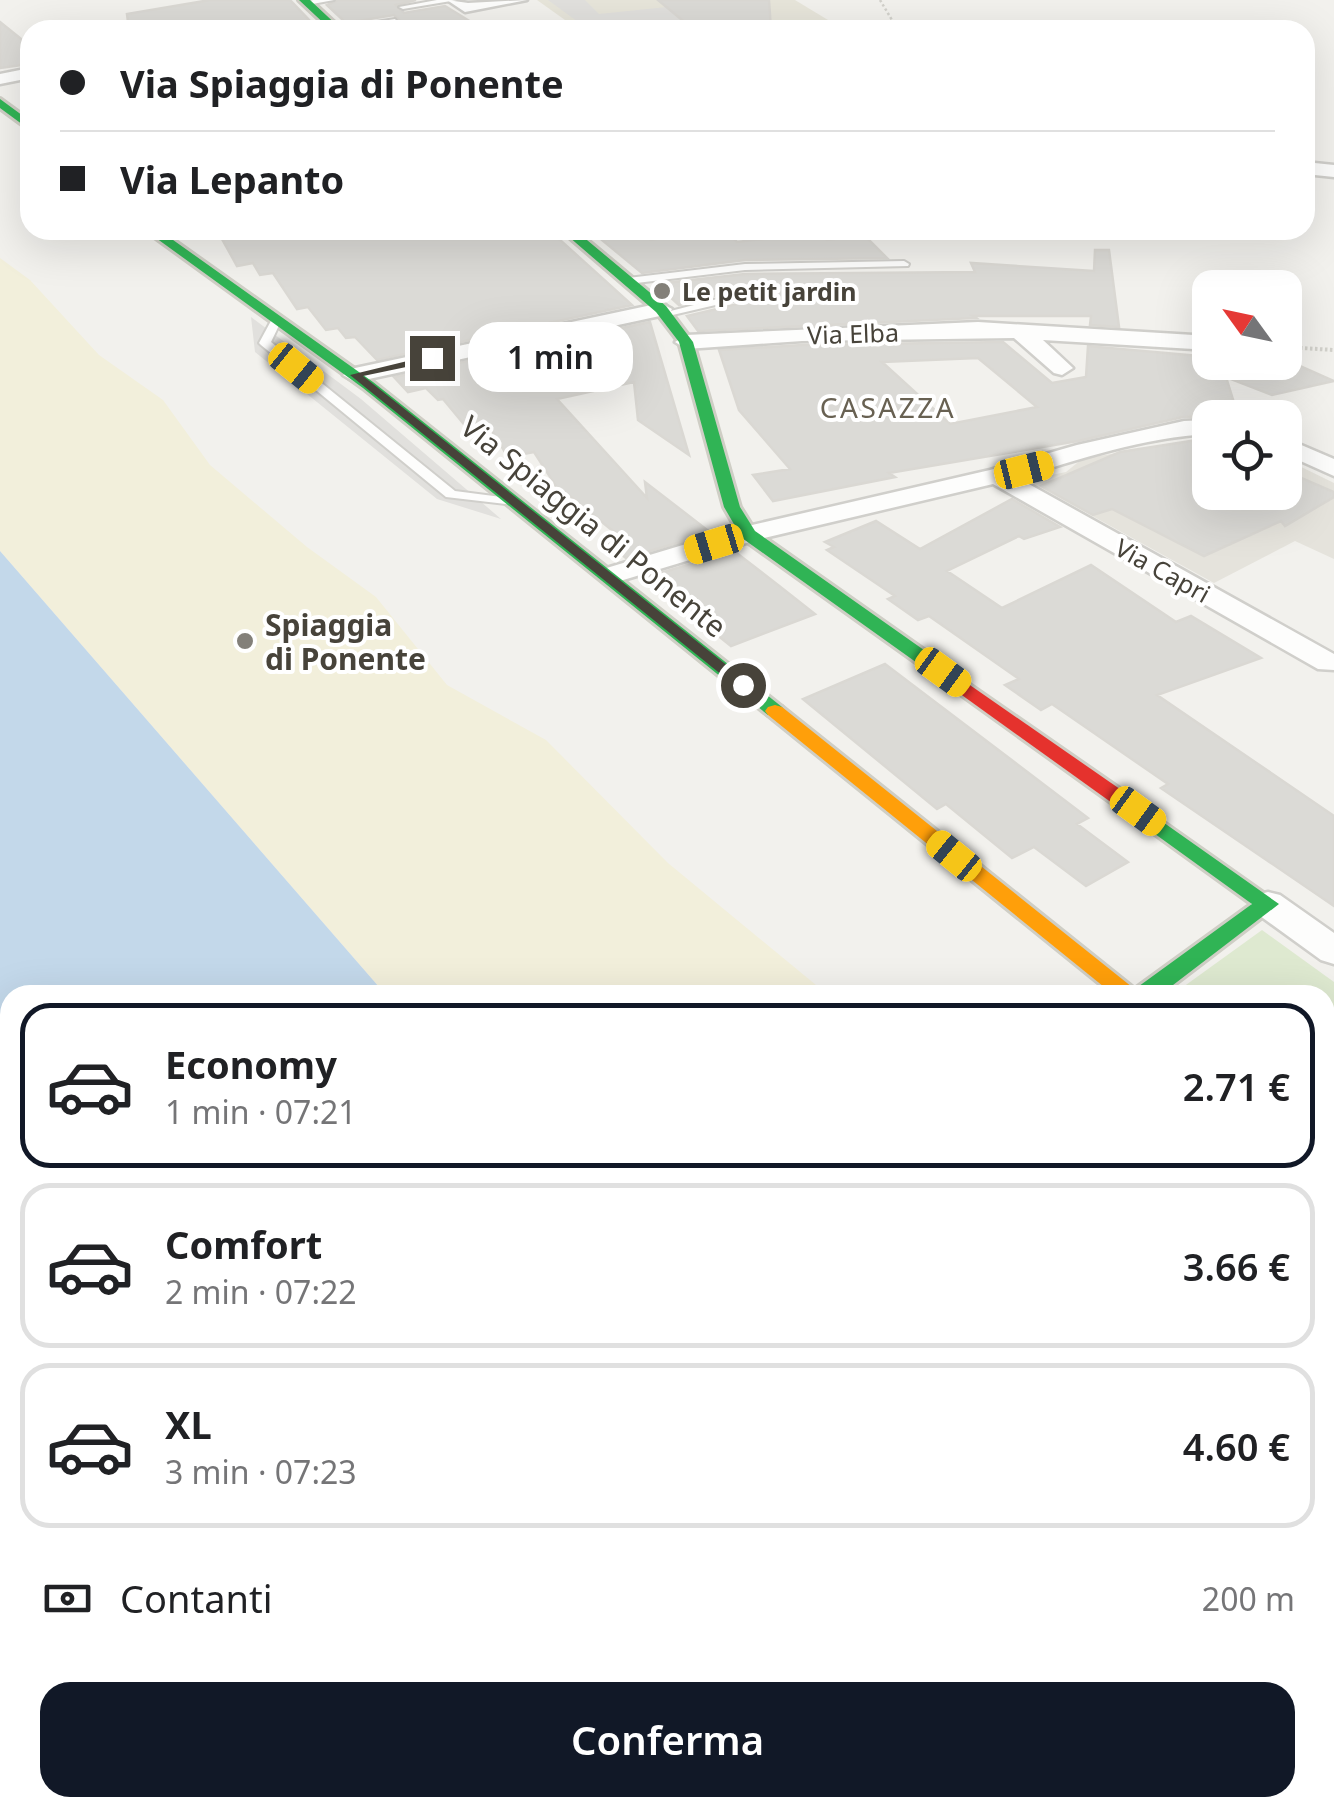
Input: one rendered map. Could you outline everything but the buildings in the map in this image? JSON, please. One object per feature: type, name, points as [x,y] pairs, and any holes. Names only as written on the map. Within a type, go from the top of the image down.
[{"type":"street","points":[[454,0],[465,8],[520,0]]},
{"type":"street","points":[[0,102],[20,119]]},
{"type":"street","name":"Via Spiaggia di Ponente","points":[[166,240],[355,375],[1118,985]]},
{"type":"street","points":[[580,240],[662,312],[686,342],[732,507],[748,534],[1334,951]]},
{"type":"street","points":[[355,375],[662,312]]},
{"type":"street","points":[[1021,332],[1062,368]]},
{"type":"street","name":"Via Elba","points":[[686,342],[802,334],[1021,332],[1192,342]]},
{"type":"street","points":[[610,576],[748,534],[1052,463],[1077,452],[1192,428]]},
{"type":"street","points":[[1302,454],[1334,468]]},
{"type":"street","name":"Via Capri","points":[[997,476],[1328,663]]},
{"type":"street","points":[[1157,985],[1268,904]]},
{"type":"lane","points":[[403,7],[454,0]]},
{"type":"lane","points":[[625,279],[742,263],[841,262]]},
{"type":"lane","points":[[625,279],[744,267],[904,264]]},
{"type":"lane","points":[[662,312],[733,298]]},
{"type":"lane","points":[[277,319],[265,343],[451,494],[519,504]]},
{"type":"path","points":[[1302,348],[1334,350]]},
{"type":"shaded area","points":[[537,0],[795,0],[828,20],[565,20]]},
{"type":"shaded area","points":[[548,0],[585,0],[599,14],[686,5],[703,20],[575,20]]},
{"type":"shaded area","points":[[251,317],[361,399],[501,519],[437,499],[255,352]]},
{"type":"shaded area","points":[[1192,440],[1192,510],[1302,510],[1302,467],[1334,483],[1334,559],[1295,541],[1214,583],[1027,480],[1066,472],[1082,459]]},
{"type":"green space","points":[[1262,930],[1334,982],[1334,985],[1186,985]]},
{"type":"sand","name":"Spiaggia di Ponente","points":[[0,258],[30,280],[99,355],[163,400],[210,465],[307,547],[376,597],[447,685],[546,740],[668,863],[816,985],[377,985],[0,551]]},
{"type":"water","points":[[0,551],[377,985],[0,985]]},
{"type":"traffic: fast","points":[[304,0],[326,20]]},
{"type":"traffic: fast","points":[[0,102],[20,119]]},
{"type":"traffic: fast","points":[[165,240],[368,385],[775,711]]},
{"type":"traffic: fast","points":[[579,240],[661,309],[686,342],[732,507],[748,534],[941,671]]},
{"type":"traffic: fast","points":[[1133,808],[1268,904],[1157,985]]},
{"type":"traffic: slow","points":[[775,711],[1118,985]]},
{"type":"traffic: jam","points":[[941,671],[1133,808]]},
{"type":"place","name":"Le petit jardin","points":[[662,291]]},
{"type":"place","name":"Spiaggia di Ponente","points":[[245,641]]},
{"type":"district","name":"CASAZZA","points":[[888,407]]},
{"type":"route","points":[[432,358],[355,375],[743,685]]}]
